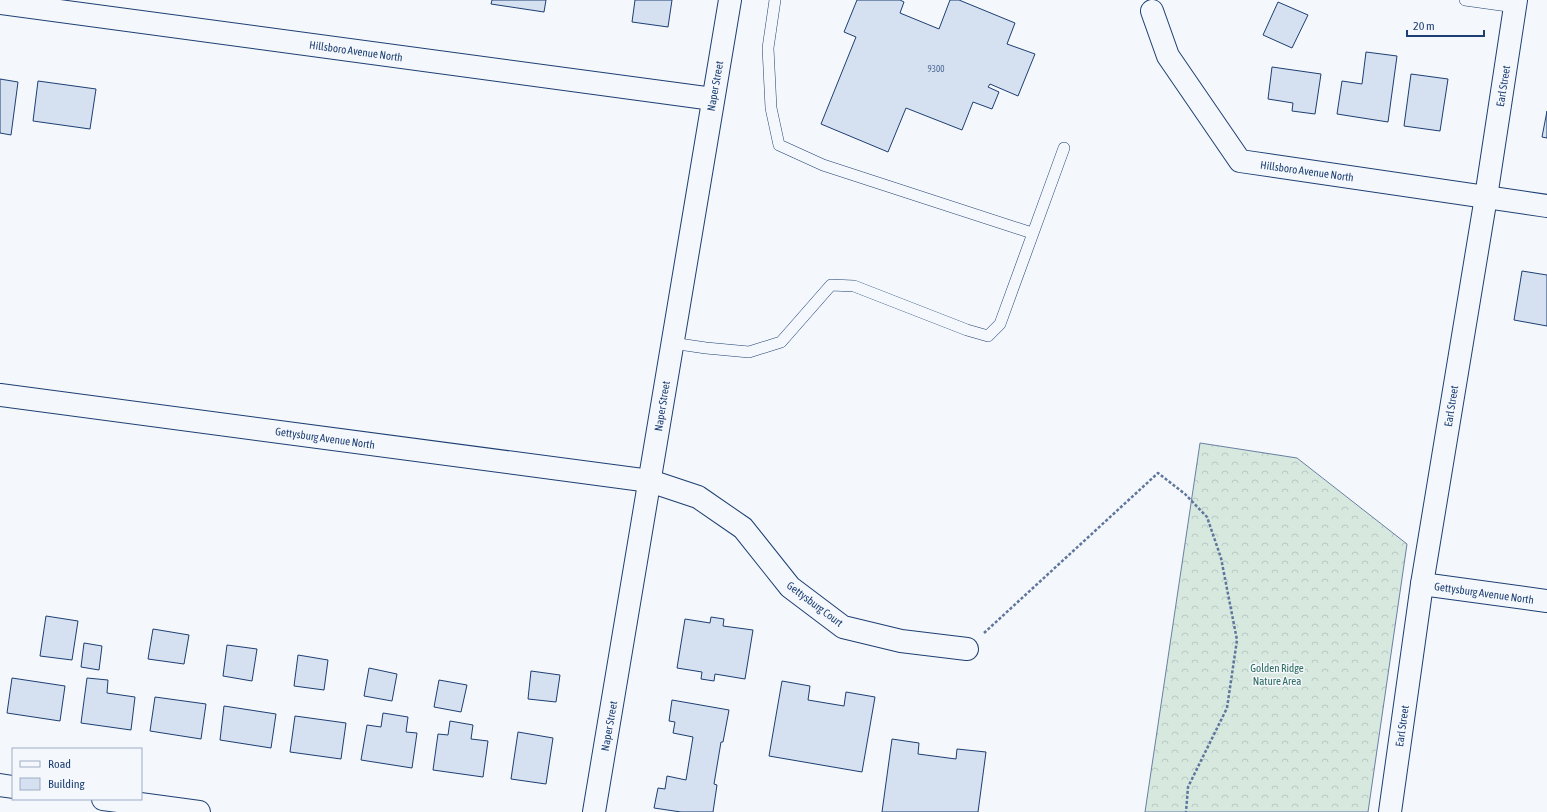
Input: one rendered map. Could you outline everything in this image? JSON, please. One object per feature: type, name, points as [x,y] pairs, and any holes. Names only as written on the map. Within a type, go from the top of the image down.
[{"type":"street","name":"Naper Street","points":[[594,812],[730,0]]},
{"type":"street","name":"Hillsboro Avenue North","points":[[0,3],[713,99]]},
{"type":"street","name":"Earl Street","points":[[1390,812],[1422,584],[1486,197],[1516,3]]},
{"type":"street","name":"Hillsboro Avenue North","points":[[1155,6],[1168,56],[1240,161],[1547,206]]},
{"type":"street","name":"Gettysburg Avenue North","points":[[0,395],[650,481]]},
{"type":"street","name":"Gettysburg Court","points":[[650,481],[698,497],[743,528],[790,587],[843,627],[901,641],[967,649]]},
{"type":"street","name":"Gettysburg Avenue North","points":[[1422,584],[1547,601]]},
{"type":"street","points":[[0,785],[12,787]]},
{"type":"street","points":[[110,800],[199,812]]},
{"type":"lane","points":[[775,0],[768,48],[771,108],[779,145],[823,165],[1032,233]]},
{"type":"lane","points":[[1465,0],[1516,3]]},
{"type":"lane","points":[[672,343],[749,352],[781,342],[831,285],[854,286],[967,330],[988,336],[1000,324],[1064,148]]},
{"type":"path","points":[[967,649],[1158,473],[1169,481],[1185,494],[1207,516],[1221,558],[1237,640],[1227,708],[1188,787],[1186,812]]},
{"type":"green space","name":"Golden Ridge Nature Area","points":[[1200,443],[1297,458],[1407,544],[1368,812],[1145,812]]},
{"type":"building","points":[[492,0],[546,0],[544,12],[491,4]]},
{"type":"building","points":[[635,0],[672,0],[668,27],[632,22]]},
{"type":"building","points":[[857,0],[900,0],[904,2],[900,13],[939,29],[950,0],[959,0],[1015,23],[1007,44],[1035,54],[1018,96],[990,84],[988,87],[999,92],[992,109],[973,102],[962,130],[906,108],[888,152],[821,124],[856,37],[844,32]]},
{"type":"building","points":[[1278,2],[1308,15],[1292,48],[1263,35]]},
{"type":"building","points":[[1366,52],[1397,56],[1388,122],[1337,114],[1342,81],[1362,84]]},
{"type":"building","points":[[1272,67],[1321,74],[1315,114],[1292,111],[1293,103],[1268,99]]},
{"type":"building","points":[[1411,74],[1448,79],[1440,131],[1404,126]]},
{"type":"building","points":[[0,79],[18,82],[11,135],[0,133]]},
{"type":"building","points":[[38,81],[96,89],[90,129],[33,121]]},
{"type":"building","points":[[1547,111],[1547,138],[1542,137]]},
{"type":"building","points":[[1522,271],[1547,275],[1547,326],[1514,320]]},
{"type":"building","points":[[46,616],[78,621],[72,660],[40,656]]},
{"type":"building","points":[[711,617],[724,619],[723,626],[753,630],[745,679],[715,674],[714,681],[701,679],[702,672],[677,668],[685,619],[710,623]]},
{"type":"building","points":[[153,629],[189,635],[184,664],[148,659]]},
{"type":"building","points":[[84,643],[102,646],[99,670],[81,667]]},
{"type":"building","points":[[227,645],[257,649],[252,681],[223,676]]},
{"type":"building","points":[[298,655],[328,660],[324,690],[294,686]]},
{"type":"building","points":[[369,668],[397,674],[392,701],[364,696]]},
{"type":"building","points":[[531,671],[560,675],[556,702],[528,699]]},
{"type":"building","points":[[12,678],[65,686],[60,721],[7,713]]},
{"type":"building","points":[[87,678],[108,680],[107,693],[135,697],[131,730],[81,723]]},
{"type":"building","points":[[439,680],[467,685],[461,712],[434,707]]},
{"type":"building","points":[[782,681],[810,686],[808,700],[844,706],[846,692],[875,697],[862,772],[769,756]]},
{"type":"building","points":[[155,697],[206,704],[201,739],[150,731]]},
{"type":"building","points":[[672,700],[729,710],[723,742],[721,742],[714,784],[717,785],[713,812],[681,812],[654,808],[658,788],[665,789],[667,776],[686,780],[693,737],[673,733],[675,722],[669,721]]},
{"type":"building","points":[[224,706],[276,714],[271,748],[220,740]]},
{"type":"building","points":[[383,713],[408,717],[406,732],[417,733],[412,768],[361,760],[367,725],[381,727]]},
{"type":"building","points":[[295,716],[346,723],[341,759],[290,752]]},
{"type":"building","points":[[450,721],[473,725],[471,739],[488,741],[483,777],[433,770],[438,734],[448,735]]},
{"type":"building","points":[[518,732],[553,738],[546,784],[511,779]]},
{"type":"building","points":[[892,739],[919,743],[918,754],[956,759],[957,749],[986,752],[978,812],[882,812]]}]
